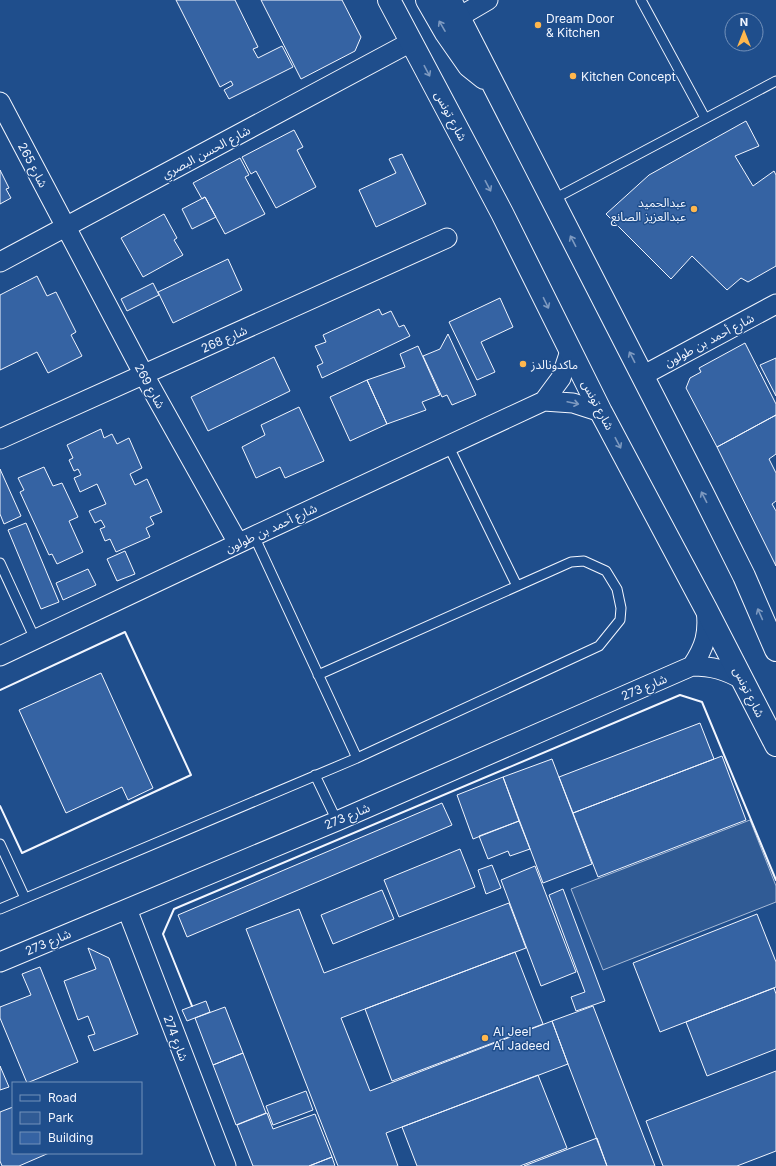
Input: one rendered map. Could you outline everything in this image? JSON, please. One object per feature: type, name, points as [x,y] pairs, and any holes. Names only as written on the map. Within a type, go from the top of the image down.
[{"type":"main road","name":"شارع تونس","points":[[389,0],[502,213],[601,412],[706,609],[776,745]]},
{"type":"main road","points":[[427,0],[446,33],[469,66],[494,86]]},
{"type":"main road","points":[[454,8],[703,494],[740,569],[776,650]]},
{"type":"street","points":[[454,8],[488,0]]},
{"type":"street","name":"شارع الحسن البصري","points":[[0,262],[411,42]]},
{"type":"street","name":"شارع 265","points":[[0,102],[66,227]]},
{"type":"street","name":"شارع 269","points":[[66,227],[144,375],[246,540]]},
{"type":"street","name":"شارع 268","points":[[0,439],[447,238]]},
{"type":"street","name":"شارع أحمد بن طولون","points":[[642,376],[776,304]]},
{"type":"street","points":[[544,401],[560,378],[570,351]]},
{"type":"street","name":"شارع أحمد بن طولون","points":[[0,656],[544,401],[573,403],[601,412]]},
{"type":"street","points":[[692,666],[700,654],[706,640],[708,624],[706,609]]},
{"type":"street","name":"شارع 273","points":[[0,962],[337,821],[692,666],[719,668],[743,680]]},
{"type":"street","name":"شارع 274","points":[[126,909],[226,1166]]},
{"type":"lane","points":[[641,0],[705,118]]},
{"type":"lane","points":[[552,200],[776,81]]},
{"type":"lane","points":[[448,445],[517,586]]},
{"type":"lane","points":[[246,540],[318,675],[357,758]]},
{"type":"lane","points":[[0,909],[357,758],[599,646],[620,620],[621,608],[617,589],[606,571],[584,561],[571,562],[318,675]]},
{"type":"lane","points":[[0,563],[35,640]]},
{"type":"lane","points":[[315,775],[337,821]]},
{"type":"lane","points":[[0,844],[25,898]]},
{"type":"green space","points":[[750,820],[776,886],[776,902],[603,970],[571,889]]},
{"type":"building","points":[[176,0],[235,0],[258,47],[253,49],[258,58],[282,46],[293,67],[229,99],[224,90],[233,85],[231,81],[220,87]]},
{"type":"building","points":[[261,0],[342,0],[361,37],[355,51],[301,79]]},
{"type":"building","name":"عبدالحميد عبدالعزيز الصانع","points":[[746,121],[759,146],[735,156],[753,186],[774,171],[776,175],[776,266],[748,282],[741,278],[727,290],[692,256],[671,279],[606,214],[649,175]]},
{"type":"building","points":[[294,130],[303,147],[297,150],[316,187],[276,208],[256,171],[251,174],[242,157]]},
{"type":"building","points":[[402,154],[426,204],[376,227],[359,190],[396,173],[389,159]]},
{"type":"building","points":[[240,158],[249,175],[245,177],[265,214],[225,234],[205,197],[202,199],[193,183]]},
{"type":"building","points":[[0,170],[9,188],[6,189],[11,198],[0,204]]},
{"type":"building","points":[[205,197],[216,217],[192,229],[182,209]]},
{"type":"building","points":[[164,214],[177,238],[174,240],[183,255],[143,277],[121,238]]},
{"type":"building","points":[[228,259],[242,290],[173,323],[158,292]]},
{"type":"building","points":[[37,276],[47,296],[56,292],[76,332],[71,335],[82,356],[48,373],[37,352],[0,370],[0,295]]},
{"type":"building","points":[[153,283],[159,295],[127,311],[121,299]]},
{"type":"building","points":[[500,298],[513,327],[481,342],[495,372],[477,380],[449,322]]},
{"type":"building","points":[[379,309],[382,315],[391,311],[399,327],[404,325],[410,336],[322,378],[317,366],[323,363],[315,346],[326,342],[323,335]]},
{"type":"building","points":[[448,334],[476,395],[452,405],[447,395],[442,397],[423,356],[440,349]]},
{"type":"building","points":[[745,343],[776,404],[776,415],[717,447],[686,388],[690,378],[701,372],[699,368]]},
{"type":"building","points":[[418,346],[440,395],[422,402],[426,410],[387,424],[367,380],[405,367],[400,354]]},
{"type":"building","points":[[274,357],[290,391],[208,431],[191,397]]},
{"type":"building","points":[[776,358],[776,396],[760,365]]},
{"type":"building","points":[[367,380],[387,424],[350,441],[330,397]]},
{"type":"building","points":[[299,407],[324,461],[285,478],[280,467],[256,478],[242,447],[265,435],[261,425]]},
{"type":"building","points":[[776,415],[776,454],[769,459],[776,473],[776,501],[772,504],[776,511],[776,566],[717,447]]},
{"type":"building","points":[[101,429],[104,438],[112,434],[117,444],[129,438],[142,468],[130,474],[135,485],[147,479],[162,512],[150,517],[154,524],[146,528],[150,537],[116,552],[110,539],[105,541],[100,529],[105,527],[101,520],[95,523],[89,511],[106,504],[97,484],[80,492],[74,478],[81,475],[78,469],[74,471],[69,460],[73,458],[67,445]]},
{"type":"building","points":[[44,467],[53,486],[62,483],[78,517],[69,521],[83,552],[57,564],[52,554],[49,555],[20,492],[24,490],[18,478]]},
{"type":"building","points":[[0,469],[21,516],[4,524],[0,514]]},
{"type":"building","points":[[26,523],[59,602],[41,609],[8,530]]},
{"type":"building","points":[[125,551],[135,574],[117,581],[107,559]]},
{"type":"building","points":[[88,569],[96,585],[63,600],[56,583]]},
{"type":"building","points":[[101,673],[153,788],[128,800],[122,787],[66,813],[19,710]]},
{"type":"building","points":[[700,723],[714,759],[573,813],[559,777]]},
{"type":"building","points":[[722,756],[746,820],[598,877],[573,813]]},
{"type":"building","points":[[552,759],[592,864],[543,883],[503,777]]},
{"type":"building","points":[[503,777],[519,821],[473,839],[457,795]]},
{"type":"building","points":[[442,803],[452,825],[187,937],[178,915]]},
{"type":"building","points":[[519,821],[530,849],[510,856],[508,851],[488,859],[479,836]]},
{"type":"building","points":[[460,849],[475,887],[399,917],[384,880]]},
{"type":"building","points":[[492,865],[501,888],[486,894],[478,870]]},
{"type":"building","points":[[535,866],[576,972],[541,986],[501,880]]},
{"type":"building","points":[[563,889],[605,1001],[576,1011],[571,997],[585,992],[549,895]]},
{"type":"building","points":[[382,890],[394,919],[333,944],[321,915]]},
{"type":"building","points":[[509,903],[526,948],[341,1018],[370,1091],[552,1021],[568,1064],[386,1133],[398,1166],[338,1166],[246,929],[299,909],[324,973]]},
{"type":"building","points":[[757,914],[776,962],[776,987],[660,1032],[633,963]]},
{"type":"building","points":[[88,948],[109,958],[138,1034],[94,1051],[88,1036],[95,1034],[88,1016],[78,1020],[64,981],[96,969]]},
{"type":"building","points":[[515,952],[543,1024],[392,1081],[365,1009]]},
{"type":"building","points":[[40,967],[78,1062],[29,1082],[27,1082],[0,1018],[0,1007],[31,995],[22,974]]},
{"type":"building","points":[[774,988],[776,994],[776,1049],[707,1076],[686,1022]]},
{"type":"building","points":[[206,1001],[210,1012],[187,1021],[182,1010]]},
{"type":"building","points":[[593,1006],[655,1166],[607,1166],[552,1021]]},
{"type":"building","points":[[225,1007],[243,1053],[213,1065],[195,1018]]},
{"type":"building","points":[[243,1053],[266,1113],[236,1125],[213,1065]]},
{"type":"building","points":[[0,1066],[9,1087],[0,1090]]},
{"type":"building","points":[[776,1071],[776,1151],[737,1166],[663,1166],[646,1121]]},
{"type":"building","points":[[538,1075],[567,1148],[520,1166],[417,1166],[402,1127]]},
{"type":"building","points":[[306,1091],[313,1110],[273,1125],[266,1106]]},
{"type":"building","points":[[12,1107],[12,1154],[47,1154],[19,1166],[2,1166],[0,1161],[0,1112]]},
{"type":"building","points":[[267,1113],[273,1129],[315,1114],[332,1157],[309,1166],[253,1166],[237,1125]]},
{"type":"building","points":[[597,1138],[607,1166],[524,1166]]},
{"type":"building","points":[[332,1157],[335,1166],[309,1166]]},
{"type":"wall","points":[[0,690],[125,632],[191,775],[22,853],[0,806]]},
{"type":"wall","points":[[192,1006],[163,934],[174,909],[680,695],[702,702],[776,880]]},
{"type":"place","name":"Dream Door & Kitchen","points":[[538,25]]},
{"type":"place","name":"Kitchen Concept","points":[[573,76]]},
{"type":"place","name":"عبدالحميد عبدالعزيز الصانع","points":[[694,209]]},
{"type":"place","name":"ماكدونالدز","points":[[523,364]]},
{"type":"place","name":"Al Jeel Al Jadeed","points":[[485,1038]]}]
